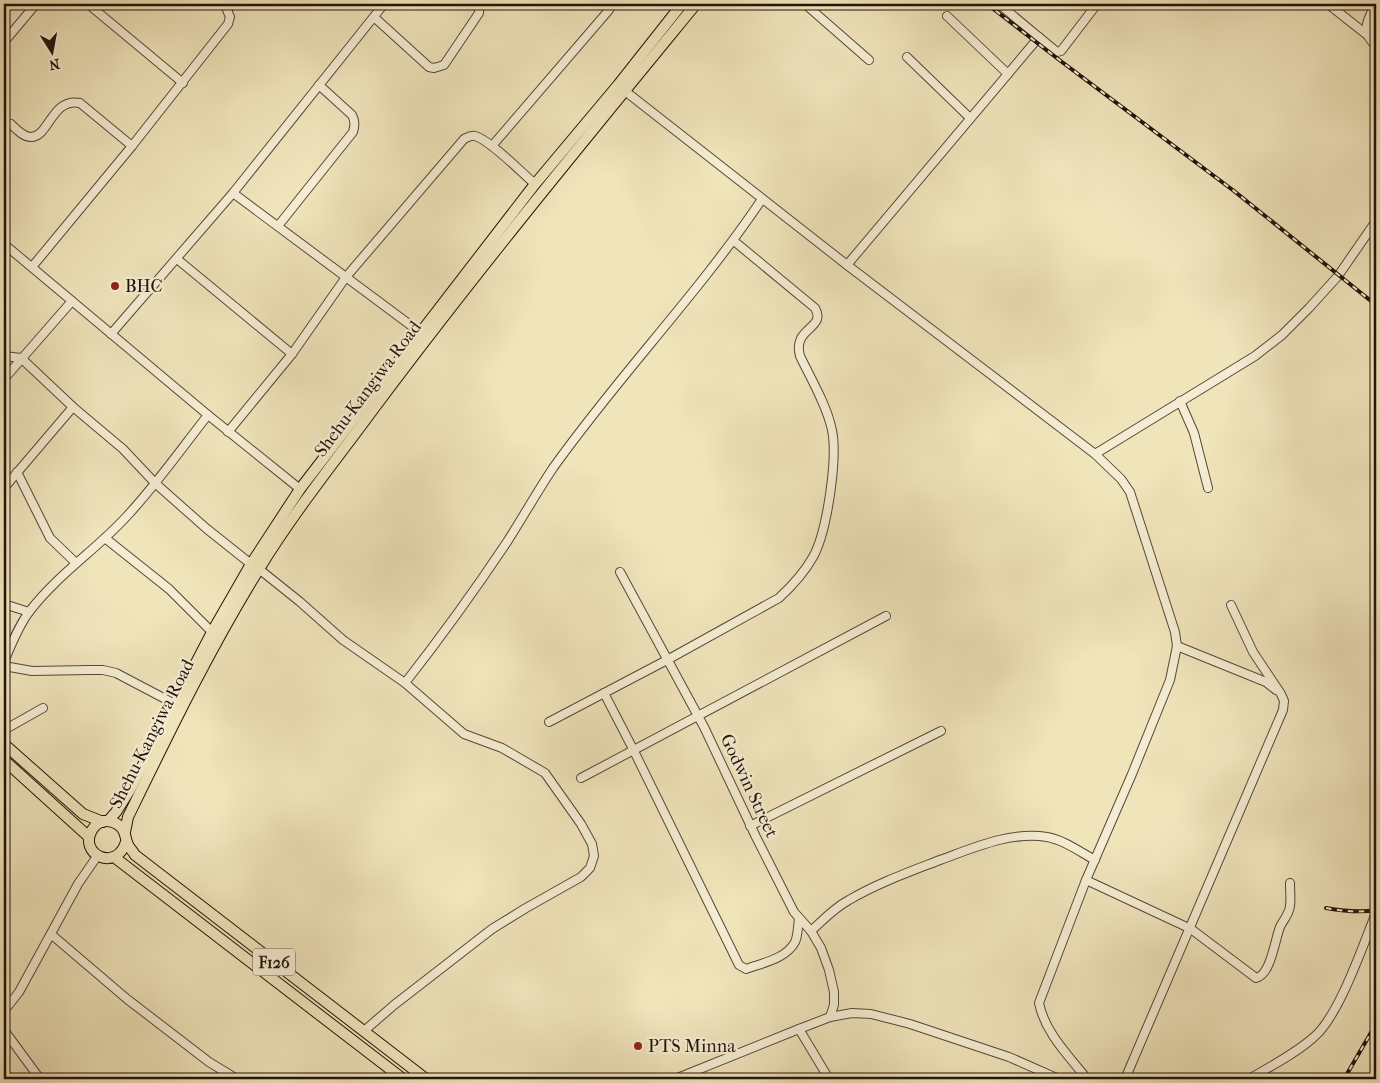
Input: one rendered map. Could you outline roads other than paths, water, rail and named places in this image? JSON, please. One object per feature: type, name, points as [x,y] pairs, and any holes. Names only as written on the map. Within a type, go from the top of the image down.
[{"type":"main road","name":"Shehu Kangiwa Road","points":[[106,821],[116,812],[131,788],[212,632],[255,566],[300,489],[535,184],[618,85],[682,4]]},
{"type":"main road","name":"Shehu Kangiwa Road","points":[[125,837],[128,816],[255,566],[426,338],[543,190],[696,4]]},
{"type":"main road","name":"F126","points":[[4,744],[83,814],[118,824],[135,855],[426,1079]]},
{"type":"main road","points":[[4,760],[89,837]]},
{"type":"main road","points":[[106,821],[94,827],[89,837],[90,846],[98,855],[108,858],[120,854],[125,837]]},
{"type":"main road","name":"F126","points":[[114,857],[403,1079]]},
{"type":"main road","points":[[272,978],[280,967]]},
{"type":"street","points":[[4,41],[36,4]]},
{"type":"street","points":[[88,4],[183,83]]},
{"type":"street","points":[[32,267],[183,83],[228,24],[230,17],[229,7],[220,4]]},
{"type":"street","points":[[112,334],[233,193],[384,4]]},
{"type":"street","points":[[492,146],[609,10],[611,4]]},
{"type":"street","points":[[804,4],[869,60]]},
{"type":"street","points":[[999,4],[1057,52],[1061,51],[1094,7],[1086,4]]},
{"type":"street","points":[[1328,4],[1366,34],[1376,46]]},
{"type":"street","points":[[1366,34],[1375,4]]},
{"type":"street","points":[[374,17],[429,66],[434,68],[444,65],[479,13],[481,5]]},
{"type":"street","points":[[947,16],[1008,74]]},
{"type":"street","points":[[847,265],[1039,37]]},
{"type":"street","points":[[907,57],[970,118]]},
{"type":"street","points":[[278,226],[353,132],[355,121],[352,115],[319,86]]},
{"type":"street","points":[[625,90],[847,265],[1095,454],[1121,479],[1130,492],[1175,632],[1177,646],[1170,680],[1086,880],[1039,1003],[1041,1015],[1047,1027],[1087,1079]]},
{"type":"street","points":[[11,124],[22,134],[30,137],[37,135],[63,105],[72,101],[80,103],[132,146]]},
{"type":"street","points":[[228,432],[292,354],[346,277],[464,139],[473,136],[492,146],[535,184]]},
{"type":"street","points":[[233,193],[421,333]]},
{"type":"street","points":[[405,682],[433,647],[482,578],[553,468],[614,389],[734,241],[762,199]]},
{"type":"street","points":[[1095,454],[1255,356],[1282,335],[1338,276],[1376,221]]},
{"type":"street","points":[[550,722],[779,598],[792,587],[814,555],[829,498],[833,471],[834,443],[832,427],[825,408],[798,348],[799,341],[818,320],[819,315],[815,308],[734,241]]},
{"type":"street","points":[[4,244],[228,432],[300,489]]},
{"type":"street","points":[[177,259],[292,354]]},
{"type":"street","points":[[4,379],[72,300]]},
{"type":"street","points":[[4,356],[21,358],[73,407],[123,448],[155,483],[207,529],[300,601],[343,640],[405,682],[464,734],[502,748],[546,773],[581,824],[592,844],[594,856],[590,868],[581,877],[492,929],[394,1005],[364,1031]]},
{"type":"street","points":[[1180,401],[1194,433],[1208,488]]},
{"type":"street","points":[[4,488],[73,407]]},
{"type":"street","points":[[4,662],[13,638],[29,612],[57,581],[127,516],[208,415]]},
{"type":"street","points":[[18,472],[50,538],[76,563]]},
{"type":"street","points":[[105,538],[169,589],[212,632]]},
{"type":"street","name":"Godwin Street","points":[[620,572],[718,754],[750,826],[799,918],[811,931],[821,948],[834,992],[834,1005],[830,1017]]},
{"type":"street","points":[[4,604],[29,612]]},
{"type":"street","points":[[1126,1079],[1284,710],[1281,694],[1253,652],[1231,606]]},
{"type":"street","points":[[581,778],[886,616]]},
{"type":"street","points":[[1177,646],[1266,682],[1281,694]]},
{"type":"street","points":[[4,666],[32,671],[103,670],[116,673],[174,703]]},
{"type":"street","points":[[604,693],[739,965],[746,969],[779,957],[786,952],[794,943],[799,918]]},
{"type":"street","points":[[4,729],[43,708]]},
{"type":"street","points":[[750,826],[941,731]]},
{"type":"street","points":[[811,931],[828,914],[848,900],[900,874],[1006,838],[1025,836],[1048,837],[1068,845],[1095,860]]},
{"type":"street","points":[[4,1011],[19,992],[52,935],[78,884],[98,855]]},
{"type":"street","points":[[1086,880],[1191,929],[1256,978],[1260,978],[1273,954],[1281,926],[1288,914],[1290,908],[1290,883]]},
{"type":"street","points":[[1249,1079],[1305,1045],[1322,1030],[1347,983],[1376,913]]},
{"type":"street","points":[[52,935],[127,999],[209,1062],[237,1079]]},
{"type":"street","points":[[675,1079],[830,1017],[852,1013],[872,1014],[910,1024],[1009,1057],[1059,1079]]},
{"type":"street","points":[[799,1029],[829,1079]]},
{"type":"street","points":[[4,1030],[40,1079]]},
{"type":"railway","points":[[987,4],[1234,191],[1376,305]]},
{"type":"railway","points":[[1326,908],[1351,911],[1376,910]]},
{"type":"railway","points":[[1344,1079],[1376,1024]]},
{"type":"place","name":"BHC","points":[[115,286]]},
{"type":"place","name":"PTS Minna","points":[[638,1046]]}]
